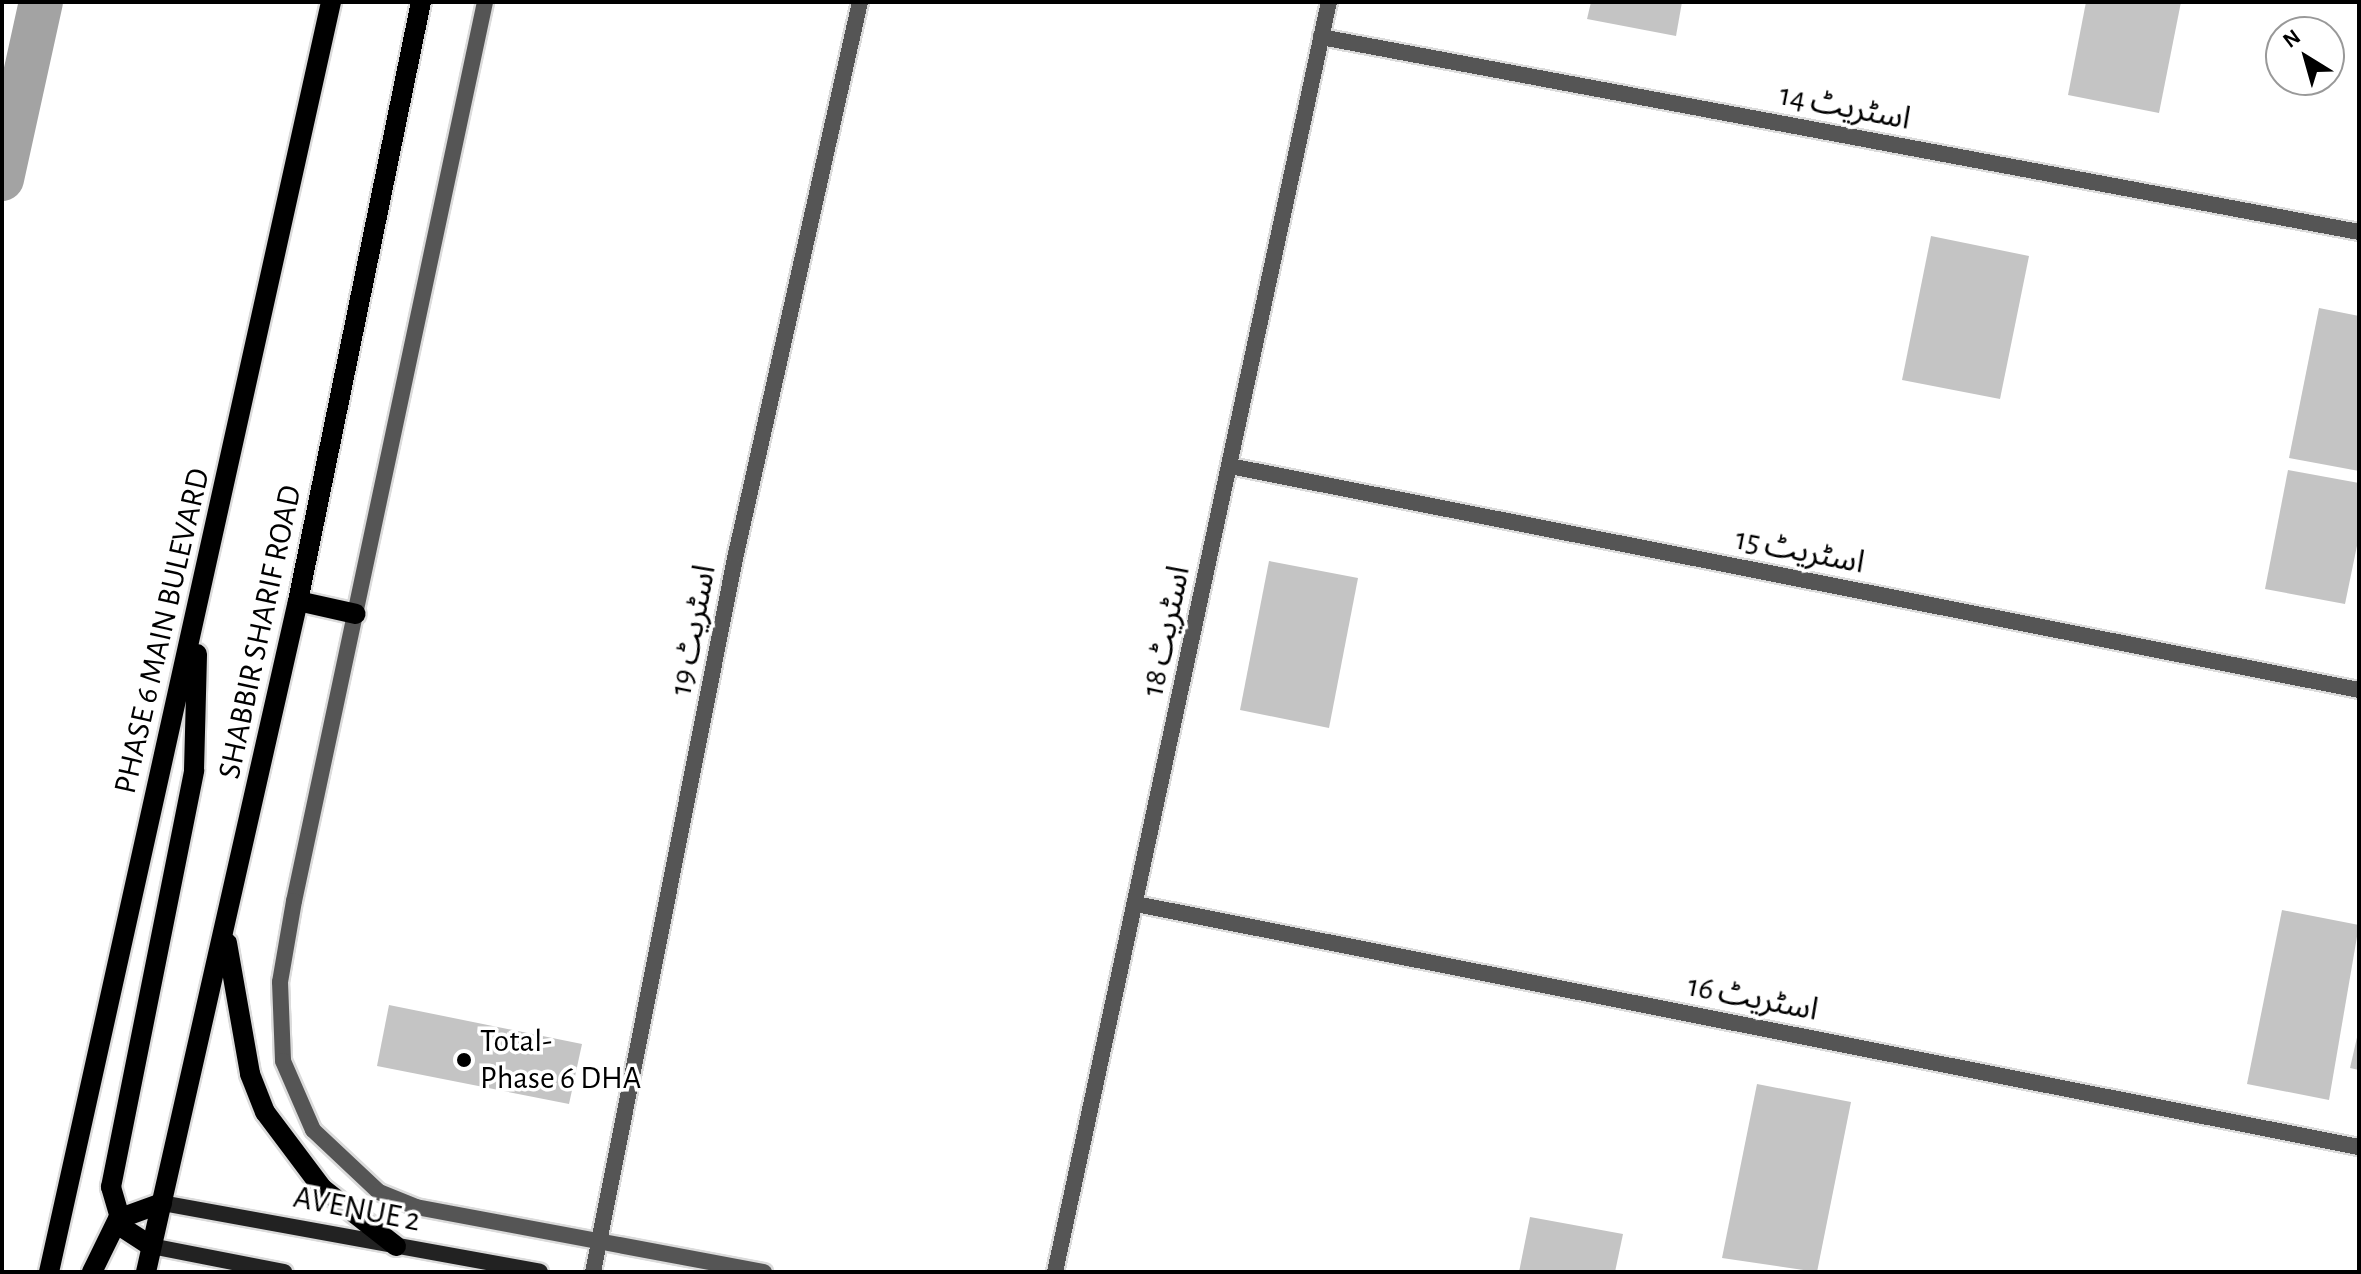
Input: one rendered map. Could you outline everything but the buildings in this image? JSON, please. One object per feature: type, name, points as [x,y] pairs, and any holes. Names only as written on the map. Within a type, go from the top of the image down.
[{"type":"main road","name":"PHASE 6 MAIN BULEVARD","points":[[49,1272],[331,2]]},
{"type":"main road","name":"SHABBIR SHARIF ROAD","points":[[146,1272],[226,931],[298,601],[421,2]]},
{"type":"main road","points":[[298,601],[356,614]]},
{"type":"main road","points":[[198,610],[194,770],[114,1165],[118,1219],[131,1238],[151,1246],[284,1272]]},
{"type":"main road","points":[[226,931],[239,1027],[265,1112],[322,1188],[396,1246]]},
{"type":"main road","points":[[92,1272],[118,1219],[162,1203]]},
{"type":"main road","name":"AVENUE 2","points":[[162,1203],[540,1272]]},
{"type":"street","points":[[485,2],[280,982],[283,1061],[293,1094],[334,1156],[379,1192],[416,1207],[764,1272]]},
{"type":"street","name":"اسٹریٹ 19","points":[[593,1272],[736,554],[860,2]]},
{"type":"street","name":"اسٹریٹ 18","points":[[1055,1272],[1329,2]]},
{"type":"street","name":"اسٹریٹ 14","points":[[1321,37],[2359,232]]},
{"type":"street","name":"اسٹریٹ 15","points":[[1230,466],[2359,690]]},
{"type":"street","name":"اسٹریٹ 16","points":[[1136,904],[2359,1147]]},
{"type":"waterway","points":[[2,179],[41,2]]},
{"type":"place","name":"Total- Phase 6 DHA","points":[[464,1060]]}]
